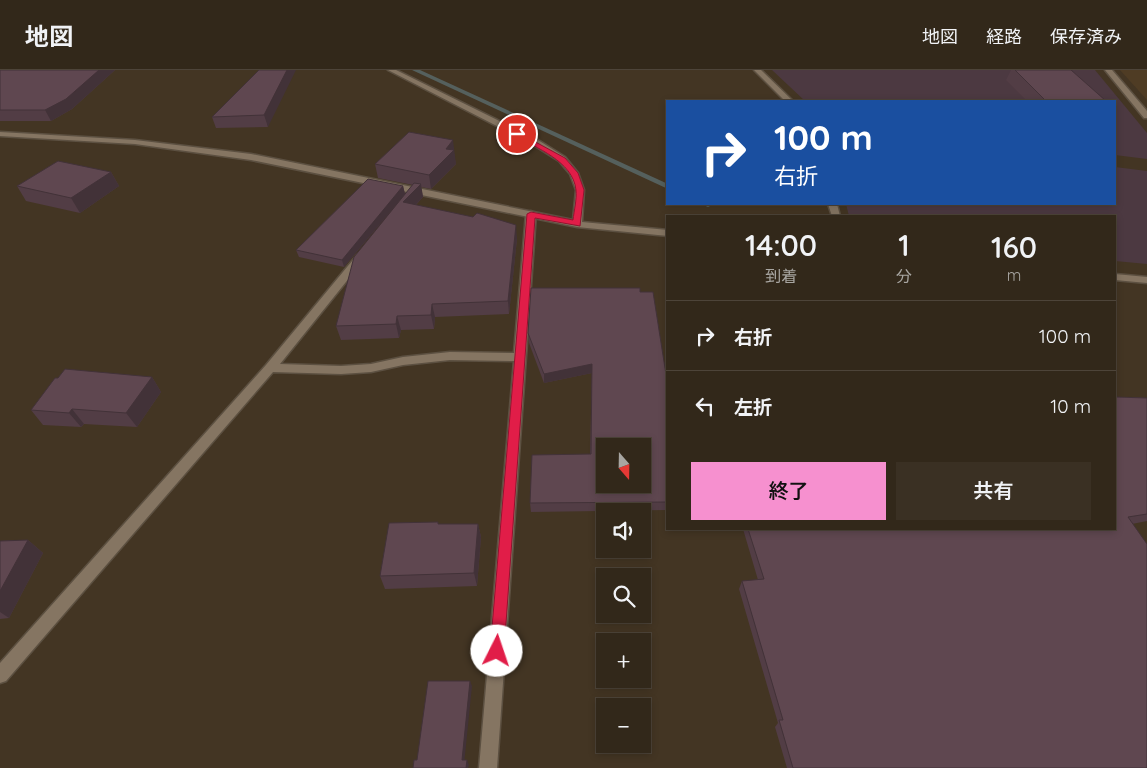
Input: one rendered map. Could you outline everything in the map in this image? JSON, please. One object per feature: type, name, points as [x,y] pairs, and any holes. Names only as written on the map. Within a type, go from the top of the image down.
[{"type":"street","points":[[391,70],[535,142],[562,160],[574,173],[580,190],[577,224]]},
{"type":"street","points":[[757,70],[788,100]]},
{"type":"street","points":[[1108,70],[1147,116]]},
{"type":"street","points":[[0,134],[187,148],[306,167],[577,224],[666,234]]},
{"type":"street","points":[[405,203],[414,191]]},
{"type":"street","points":[[488,768],[531,214]]},
{"type":"street","points":[[0,675],[270,368],[368,248]]},
{"type":"street","points":[[1116,277],[1147,280]]},
{"type":"street","points":[[270,368],[341,370],[371,368],[403,361],[450,356],[520,357]]},
{"type":"shaded area","points":[[772,70],[1095,70],[1147,133],[1147,159],[1116,155],[1116,100],[804,100]]},
{"type":"shaded area","points":[[1120,70],[1147,70],[1147,100]]},
{"type":"shaded area","points":[[1116,167],[1147,171],[1147,264],[1116,261],[1116,215],[849,215],[846,205],[1116,205]]},
{"type":"building","points":[[0,70],[99,70],[66,99],[45,110],[0,110]]},
{"type":"building","points":[[259,70],[287,70],[264,115],[212,117]]},
{"type":"building","points":[[1015,70],[1071,70],[1105,100],[1045,100]]},
{"type":"building","points":[[409,132],[453,140],[446,149],[454,150],[429,175],[375,164]]},
{"type":"building","points":[[58,161],[111,172],[71,198],[17,186]]},
{"type":"building","points":[[368,179],[403,186],[342,260],[296,250]]},
{"type":"building","points":[[414,183],[421,184],[403,202],[473,217],[477,213],[516,225],[508,301],[432,304],[431,315],[397,316],[396,324],[336,326],[354,257]]},
{"type":"building","points":[[531,288],[640,288],[640,292],[653,292],[666,374],[666,502],[530,503],[532,455],[591,454],[592,364],[544,374],[528,333]]},
{"type":"building","points":[[65,369],[152,377],[126,413],[72,409],[69,413],[31,410],[55,378],[58,378]]},
{"type":"building","points":[[1116,395],[1117,397],[1147,398],[1147,514],[1128,517],[1147,544],[1147,768],[793,768],[779,720],[783,720],[742,581],[764,579],[748,530],[1116,530]]},
{"type":"building","points":[[438,522],[438,524],[478,524],[474,573],[380,576],[389,523]]},
{"type":"building","points":[[28,540],[0,591],[0,541]]},
{"type":"building","points":[[428,681],[470,681],[462,760],[467,760],[466,768],[413,768],[414,760],[417,760]]},
{"type":"waterway","points":[[415,70],[666,186]]},
{"type":"route","points":[[497,651],[531,214],[577,224],[580,190],[574,173],[569,166],[549,150],[517,134]]}]
